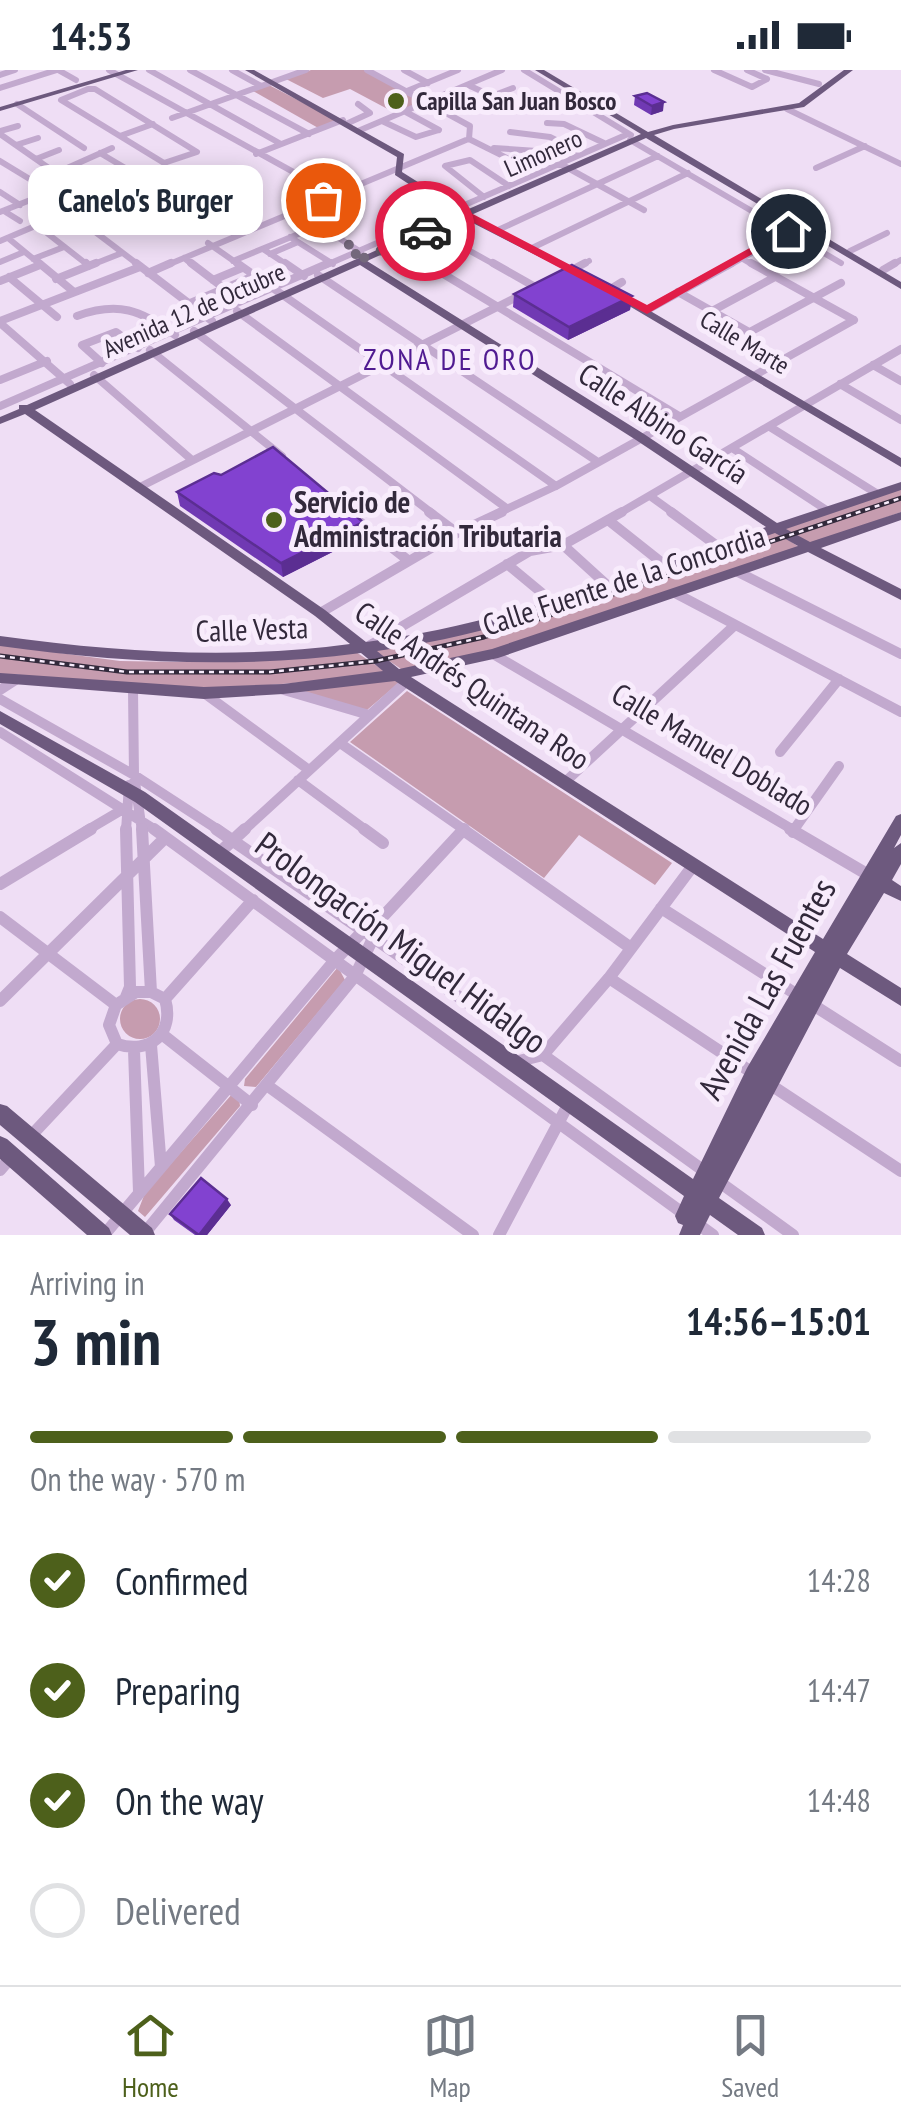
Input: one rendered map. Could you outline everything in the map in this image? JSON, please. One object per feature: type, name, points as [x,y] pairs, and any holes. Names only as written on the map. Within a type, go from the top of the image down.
[{"type":"main road","points":[[0,106],[76,80],[134,70]]},
{"type":"main road","points":[[249,70],[360,130]]},
{"type":"main road","points":[[539,70],[803,224]]},
{"type":"main road","points":[[550,70],[633,120],[645,133],[676,145],[901,284]]},
{"type":"main road","name":"Avenida 12 de Octubre","points":[[147,350],[239,313],[564,165],[645,133],[786,109],[817,97],[849,70]]},
{"type":"main road","points":[[0,106],[71,91],[112,72]]},
{"type":"main road","name":"Calle Marte","points":[[360,130],[401,156],[403,165],[398,173],[459,211],[647,310],[901,463]]},
{"type":"main road","points":[[845,251],[901,284]]},
{"type":"main road","name":"Calle Albino García","points":[[357,256],[775,528],[901,594]]},
{"type":"main road","name":"Avenida 12 de Octubre","points":[[0,418],[176,335],[196,332]]},
{"type":"main road","name":"Calle Andrés Quintana Roo","points":[[24,408],[320,613],[402,678],[901,998]]},
{"type":"main road","name":"Calle Vesta","points":[[0,641],[138,657],[272,657],[363,649],[456,631],[554,603],[901,486]]},
{"type":"main road","name":"Calle Fuente de la Concordia","points":[[0,678],[204,693],[284,690],[402,678],[494,654],[901,516]]},
{"type":"main road","name":"Prolongación Miguel Hidalgo","points":[[0,717],[225,846],[366,958],[755,1235]]},
{"type":"main road","name":"Avenida Las Fuentes","points":[[696,1227],[701,1197],[711,1176],[761,1079],[875,879],[901,821]]},
{"type":"main road","name":"Avenida Las Fuentes","points":[[875,879],[901,850]]},
{"type":"main road","name":"Calle Manuel Doblado","points":[[875,879],[901,894]]},
{"type":"main road","points":[[0,1113],[144,1235]]},
{"type":"main road","points":[[4,1157],[103,1235]]},
{"type":"street","points":[[0,74],[15,70],[32,78]]},
{"type":"street","points":[[0,88],[60,70],[76,80]]},
{"type":"street","points":[[149,70],[281,144]]},
{"type":"street","points":[[190,70],[308,134]]},
{"type":"street","points":[[232,70],[261,86]]},
{"type":"street","points":[[172,118],[275,84],[290,72],[306,70]]},
{"type":"street","points":[[367,70],[470,126],[468,139]]},
{"type":"street","points":[[404,70],[428,83]]},
{"type":"street","points":[[360,130],[502,70]]},
{"type":"street","points":[[524,70],[645,133],[658,156],[841,264]]},
{"type":"street","points":[[714,70],[752,87],[767,79],[748,70]]},
{"type":"street","points":[[765,70],[784,78],[822,82],[774,70]]},
{"type":"street","points":[[407,92],[451,71]]},
{"type":"street","points":[[112,72],[333,194]]},
{"type":"street","points":[[468,84],[492,96],[513,88],[489,76]]},
{"type":"street","points":[[95,89],[197,152],[164,162],[61,100],[71,91],[95,89]]},
{"type":"street","points":[[448,93],[474,105],[494,103]]},
{"type":"street","points":[[17,104],[84,148]]},
{"type":"street","points":[[256,154],[370,114],[358,104]]},
{"type":"street","points":[[786,109],[901,164]]},
{"type":"street","points":[[382,121],[419,138],[439,130],[404,112]]},
{"type":"street","points":[[693,124],[715,116]]},
{"type":"street","points":[[547,124],[563,121],[604,144]]},
{"type":"street","points":[[120,136],[154,124]]},
{"type":"street","points":[[0,133],[18,126]]},
{"type":"street","points":[[510,132],[550,137],[582,153]]},
{"type":"street","points":[[0,133],[86,194]]},
{"type":"street","points":[[77,316],[107,304],[141,310],[176,335],[279,293],[304,276],[564,165],[582,153],[645,133]]},
{"type":"street","points":[[16,145],[38,138]]},
{"type":"street","points":[[144,270],[468,139],[538,173]]},
{"type":"street","points":[[816,168],[865,146]]},
{"type":"street","points":[[56,173],[112,148]]},
{"type":"street","points":[[488,148],[531,150],[644,210]]},
{"type":"street","points":[[36,158],[58,150]]},
{"type":"street","points":[[511,159],[531,150]]},
{"type":"street","points":[[100,153],[132,172]]},
{"type":"street","points":[[498,230],[658,156]]},
{"type":"street","points":[[484,197],[444,168],[470,160],[510,186]]},
{"type":"street","points":[[0,161],[51,192]]},
{"type":"street","points":[[2,212],[51,192],[149,169]]},
{"type":"street","points":[[532,248],[688,173]]},
{"type":"street","points":[[708,185],[723,180]]},
{"type":"street","points":[[0,192],[20,204]]},
{"type":"street","points":[[300,208],[333,194]]},
{"type":"street","points":[[34,199],[48,209]]},
{"type":"street","points":[[232,261],[352,218],[323,200]]},
{"type":"street","points":[[4,239],[80,207]]},
{"type":"street","points":[[300,208],[357,256]]},
{"type":"street","points":[[2,212],[20,221]]},
{"type":"street","points":[[69,212],[213,322]]},
{"type":"street","points":[[647,310],[803,224]]},
{"type":"street","points":[[38,226],[88,266]]},
{"type":"street","points":[[429,228],[536,288]]},
{"type":"street","points":[[845,251],[887,233]]},
{"type":"street","points":[[4,239],[74,292]]},
{"type":"street","points":[[294,240],[333,264]]},
{"type":"street","points":[[393,244],[679,416]]},
{"type":"street","points":[[70,384],[0,322],[211,245]]},
{"type":"street","points":[[211,245],[556,486]]},
{"type":"street","points":[[57,317],[5,279],[64,247]]},
{"type":"street","points":[[266,251],[304,276]]},
{"type":"street","points":[[0,262],[24,252]]},
{"type":"street","points":[[56,278],[122,253]]},
{"type":"street","points":[[184,258],[225,288]]},
{"type":"street","points":[[320,613],[457,533],[556,486],[854,320],[741,258]]},
{"type":"street","points":[[883,270],[901,260]]},
{"type":"street","points":[[560,276],[590,262]]},
{"type":"street","points":[[214,280],[242,268]]},
{"type":"street","points":[[188,304],[254,276]]},
{"type":"street","points":[[320,277],[598,462]]},
{"type":"street","points":[[712,311],[775,277]]},
{"type":"street","points":[[138,488],[548,282]]},
{"type":"street","points":[[609,290],[622,282]]},
{"type":"street","points":[[735,340],[841,283]]},
{"type":"street","points":[[678,292],[750,332]]},
{"type":"street","points":[[239,313],[505,507]]},
{"type":"street","points":[[102,364],[82,345],[116,332],[147,350],[296,469]]},
{"type":"street","points":[[196,332],[457,533]]},
{"type":"street","points":[[363,649],[537,548],[563,545],[608,520],[901,348]]},
{"type":"street","points":[[0,406],[70,384],[102,364],[147,350]]},
{"type":"street","points":[[0,366],[5,378],[47,361]]},
{"type":"street","points":[[873,366],[901,382]]},
{"type":"street","points":[[96,376],[192,460]]},
{"type":"street","points":[[840,384],[901,420]]},
{"type":"street","points":[[770,427],[876,494]]},
{"type":"street","points":[[732,448],[826,509]]},
{"type":"street","points":[[650,496],[720,548]]},
{"type":"street","points":[[340,506],[409,561]]},
{"type":"street","points":[[608,520],[666,566]]},
{"type":"street","points":[[563,545],[607,585]]},
{"type":"street","points":[[508,564],[554,603]]},
{"type":"street","points":[[738,572],[901,654]]},
{"type":"street","points":[[677,594],[901,712]]},
{"type":"street","points":[[565,782],[735,625]]},
{"type":"street","name":"Calle Manuel Doblado","points":[[494,654],[875,879]]},
{"type":"street","points":[[402,678],[340,743],[225,846],[372,930],[793,1235]]},
{"type":"street","points":[[0,690],[17,679]]},
{"type":"street","points":[[780,752],[839,679]]},
{"type":"street","points":[[134,690],[128,878],[130,986],[109,1026],[118,1044],[134,1050],[157,1040],[170,1020],[165,999]]},
{"type":"street","points":[[284,690],[369,715]]},
{"type":"street","points":[[204,693],[309,770]]},
{"type":"street","points":[[0,699],[132,792]]},
{"type":"street","name":"Prolongación Miguel Hidalgo","points":[[0,732],[132,792],[140,820],[696,1227]]},
{"type":"street","points":[[340,743],[631,948]]},
{"type":"street","points":[[793,832],[839,766]]},
{"type":"street","points":[[298,780],[383,843]]},
{"type":"street","points":[[0,884],[132,792]]},
{"type":"street","points":[[140,820],[151,992]]},
{"type":"street","points":[[103,1235],[335,960],[372,930],[464,829]]},
{"type":"street","points":[[0,1001],[165,838]]},
{"type":"street","points":[[512,1062],[543,1055],[609,978],[692,867]]},
{"type":"street","points":[[165,999],[253,900]]},
{"type":"street","points":[[661,908],[901,1061]]},
{"type":"street","points":[[0,917],[48,956],[121,1001],[151,992],[165,999]]},
{"type":"street","points":[[144,1235],[356,976],[366,958],[372,930]]},
{"type":"street","points":[[609,978],[901,1171]]},
{"type":"street","points":[[157,1040],[252,1104]]},
{"type":"street","points":[[157,1040],[161,1168]]},
{"type":"street","points":[[29,1138],[118,1044]]},
{"type":"street","points":[[134,1050],[139,1192]]},
{"type":"street","points":[[268,1086],[473,1235]]},
{"type":"street","points":[[499,1235],[569,1103]]},
{"type":"shaded area","points":[[311,70],[364,70],[425,102],[397,114],[350,89],[323,98],[286,79]]},
{"type":"shaded area","points":[[269,85],[338,121],[320,129],[253,91]]},
{"type":"shaded area","points":[[901,489],[901,512],[812,544],[784,529]]},
{"type":"shaded area","points":[[775,531],[802,549],[488,652],[404,671],[373,650],[435,639]]},
{"type":"shaded area","points":[[0,645],[120,661],[178,662],[356,652],[383,670],[382,675],[203,691],[0,675]]},
{"type":"shaded area","points":[[395,678],[401,681],[367,710],[300,692]]},
{"type":"shaded area","points":[[407,691],[672,863],[655,885],[579,835],[544,878],[350,742]]},
{"type":"shaded area","points":[[338,967],[345,980],[256,1087],[244,1086],[245,1079]]},
{"type":"shaded area","points":[[140,999],[154,1005],[160,1019],[154,1033],[140,1039],[126,1033],[120,1019],[126,1005]]},
{"type":"shaded area","points":[[233,1093],[240,1106],[145,1217],[138,1211],[145,1193]]},
{"type":"building","points":[[647,93],[664,102],[652,106],[635,96]]},
{"type":"building","points":[[572,265],[632,296],[569,327],[514,294]]},
{"type":"building","name":"Servicio de Administración Tributaria","points":[[273,447],[363,522],[281,563],[177,492],[214,473],[221,475]]},
{"type":"building","points":[[201,1178],[227,1199],[199,1235],[170,1214]]},
{"type":"railway","points":[[0,656],[127,672],[270,672],[376,661],[484,637],[901,498]]},
{"type":"way so far","points":[[323,200],[352,218],[326,230],[360,252],[352,256],[359,260],[425,231]]},
{"type":"place","name":"Capilla San Juan Bosco","points":[[396,101]]},
{"type":"place","name":"Canelo's Burger","points":[[323,200]]},
{"type":"place","name":"Servicio de Administración Tributaria","points":[[274,520]]},
{"type":"district","name":"ZONA DE ORO","points":[[450,360]]},
{"type":"route","points":[[425,231],[466,214],[647,310],[788,231]]}]
